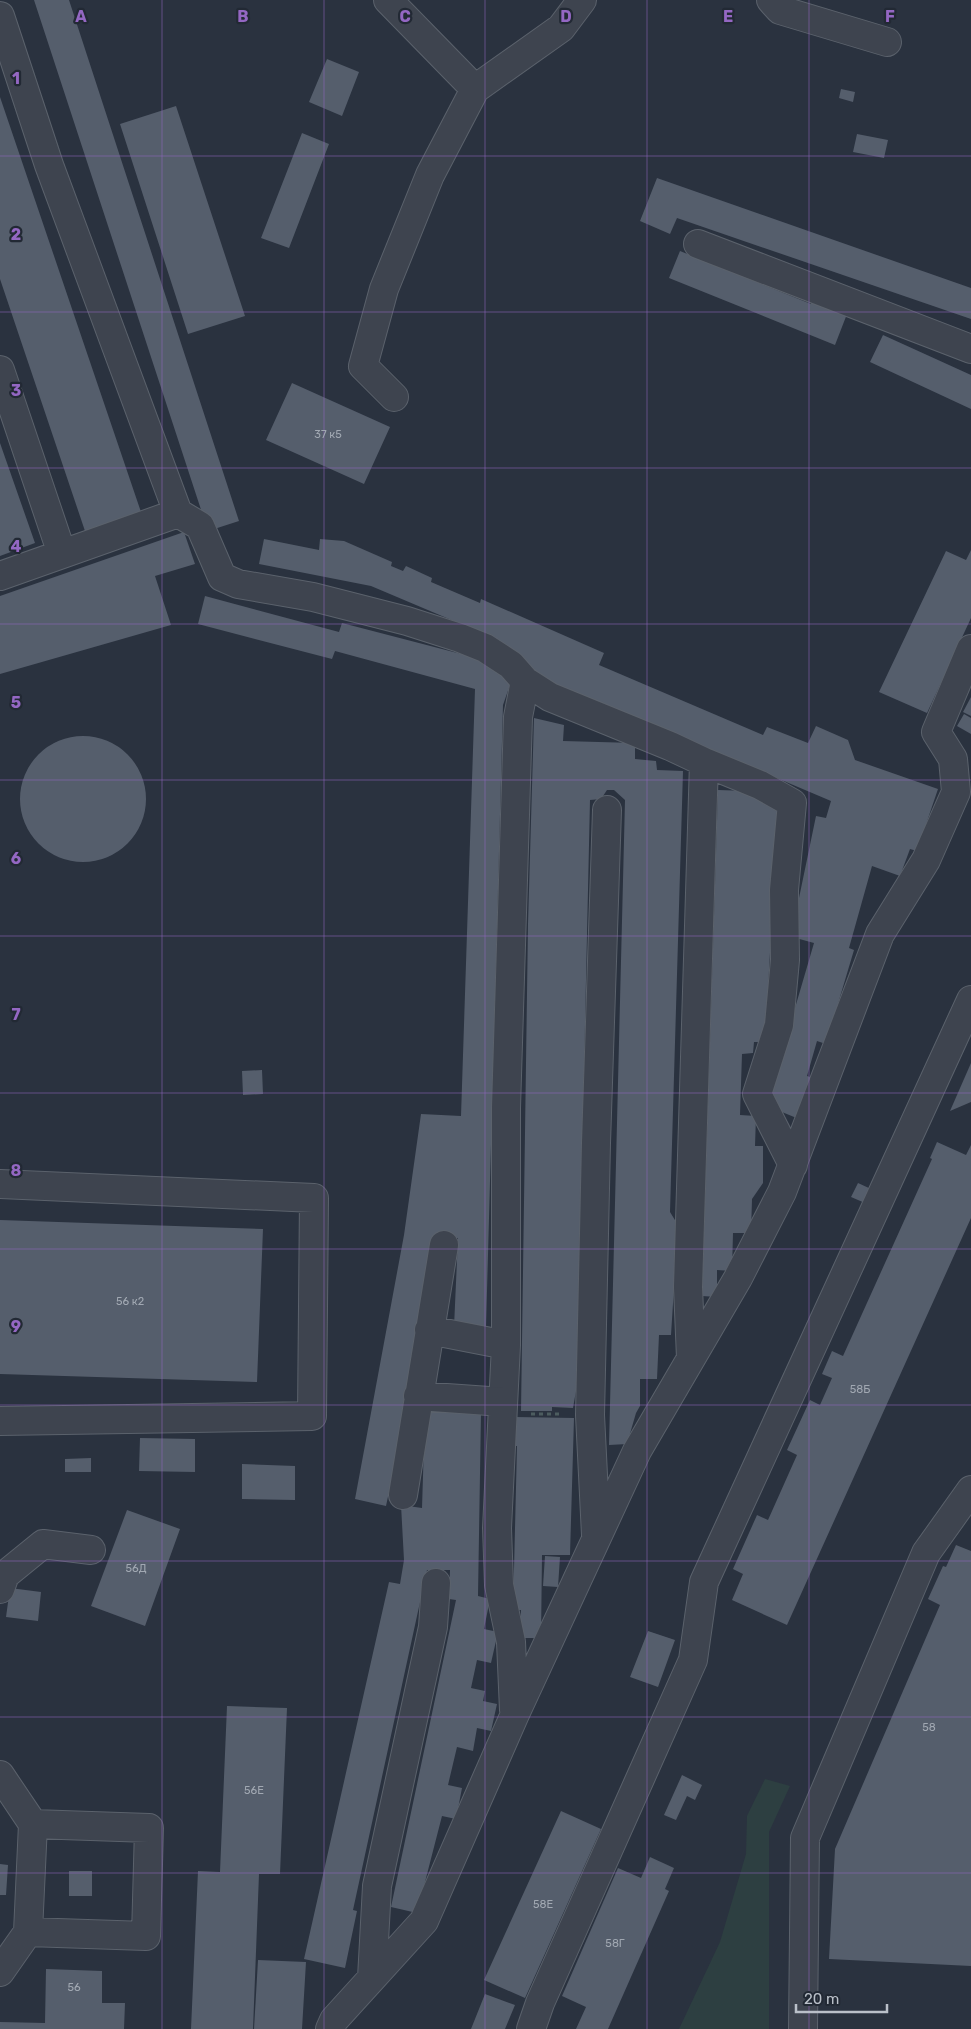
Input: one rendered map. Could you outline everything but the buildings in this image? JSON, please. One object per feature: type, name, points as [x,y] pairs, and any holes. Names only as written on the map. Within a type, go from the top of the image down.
[{"type":"lane","points":[[388,0],[474,89]]},
{"type":"lane","points":[[394,397],[363,366],[384,289],[430,175],[474,89],[561,28],[582,0]]},
{"type":"lane","points":[[771,0],[780,10],[887,42]]},
{"type":"lane","points":[[0,16],[49,165],[178,513],[200,526],[222,577],[238,584],[313,597],[341,604],[407,621],[460,638],[485,648],[511,665],[525,681],[550,697],[760,785],[792,803],[784,890],[785,960],[779,1025],[756,1094],[793,1165]]},
{"type":"lane","points":[[698,244],[971,349]]},
{"type":"lane","points":[[0,370],[62,554]]},
{"type":"lane","points":[[0,576],[178,513]]},
{"type":"lane","points":[[330,2029],[334,2020],[424,1921],[515,1714],[638,1450],[738,1278],[782,1192],[880,934],[926,860],[956,792],[953,759],[936,732],[971,649]]},
{"type":"lane","points":[[515,1714],[511,1642],[500,1585],[497,1528],[506,1345],[506,1098],[518,717],[525,681]]},
{"type":"lane","points":[[691,1358],[688,1287],[704,762]]},
{"type":"lane","points":[[596,1539],[590,1415],[596,1134],[607,810]]},
{"type":"lane","points":[[531,2029],[544,1994],[693,1660],[704,1582],[971,1000]]},
{"type":"lane","points":[[0,1184],[314,1198],[312,1416],[0,1420]]},
{"type":"lane","points":[[403,1495],[444,1245]]},
{"type":"lane","points":[[429,1330],[506,1345]]},
{"type":"lane","points":[[418,1396],[503,1408]]},
{"type":"lane","points":[[803,2029],[805,1838],[926,1552],[971,1490]]},
{"type":"lane","points":[[0,1589],[5,1575],[43,1544],[91,1550]]},
{"type":"lane","points":[[372,1978],[377,1886],[433,1627],[436,1583]]},
{"type":"lane","points":[[0,1775],[33,1824],[28,1932],[0,1972]]},
{"type":"lane","points":[[28,1932],[146,1936],[149,1828],[33,1824]]},
{"type":"path","points":[[503,1408],[590,1415]]},
{"type":"shaded area","points":[[765,1779],[790,1786],[769,1832],[769,2029],[679,2029],[720,1942],[746,1854],[747,1816]]}]
